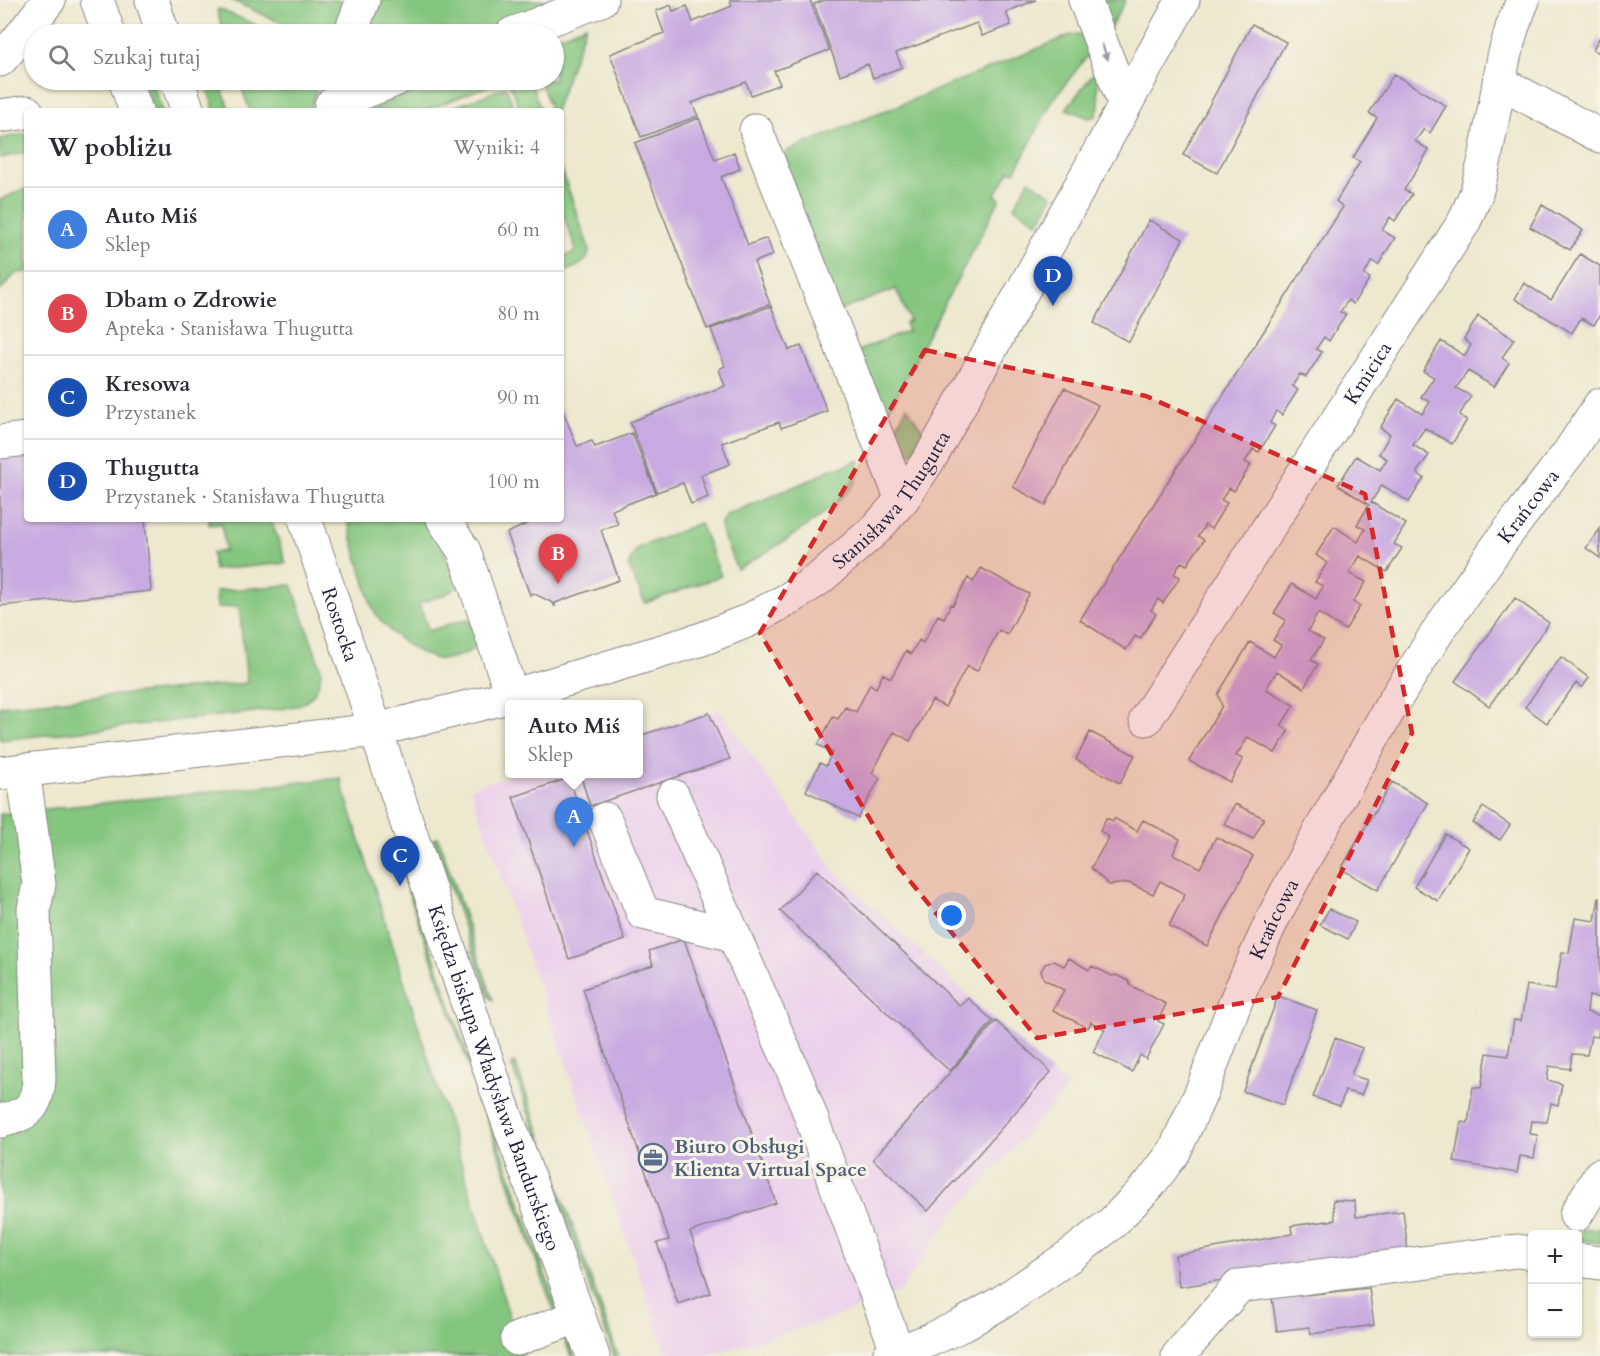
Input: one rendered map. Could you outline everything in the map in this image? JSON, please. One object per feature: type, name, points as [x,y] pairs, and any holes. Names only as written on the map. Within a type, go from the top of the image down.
[{"type":"street","points":[[30,24],[49,0]]},
{"type":"street","points":[[97,0],[105,24]]},
{"type":"street","points":[[152,0],[160,24]]},
{"type":"street","points":[[354,24],[363,0]]},
{"type":"street","points":[[538,24],[602,0]]},
{"type":"street","points":[[1085,0],[1125,105]]},
{"type":"street","name":"Stanisława Thugutta","points":[[11,772],[376,730],[512,696],[702,639],[747,621],[789,599],[820,578],[877,528],[902,500],[932,455],[1183,0]]},
{"type":"street","name":"Kmicica","points":[[1146,719],[1464,222],[1476,194],[1499,82],[1512,28],[1522,0]]},
{"type":"street","points":[[0,60],[24,32]]},
{"type":"street","points":[[1499,82],[1600,136]]},
{"type":"street","points":[[129,90],[135,108]]},
{"type":"street","points":[[181,90],[187,108]]},
{"type":"street","points":[[333,98],[361,90]]},
{"type":"street","points":[[0,116],[24,112]]},
{"type":"street","points":[[756,130],[902,500]]},
{"type":"street","name":"Krańcowa","points":[[893,1354],[960,1326],[1002,1302],[1071,1255],[1112,1223],[1149,1185],[1174,1152],[1201,1093],[1237,998],[1273,918],[1391,706],[1446,620],[1502,540],[1570,451],[1600,405]]},
{"type":"street","points":[[0,442],[24,439]]},
{"type":"street","name":"Rostocka","points":[[306,522],[376,730]]},
{"type":"street","points":[[445,522],[464,551],[512,696]]},
{"type":"street","name":"Księdza biskupa Władysława Bandurskiego","points":[[376,730],[496,1088],[593,1356]]},
{"type":"street","points":[[0,1121],[20,1116],[31,1107],[36,1101],[39,1086],[34,909],[39,884],[11,772]]},
{"type":"street","points":[[673,796],[798,1082],[893,1354]]},
{"type":"street","points":[[605,819],[643,914],[734,935]]},
{"type":"street","points":[[1576,1215],[1600,1175]]},
{"type":"street","points":[[1178,1356],[1239,1286],[1517,1251],[1528,1252]]},
{"type":"street","points":[[1582,1261],[1600,1263]]},
{"type":"street","points":[[517,1339],[579,1316]]},
{"type":"highlighted area","points":[[925,350],[1146,396],[1365,494],[1412,733],[1278,997],[1037,1038],[897,865],[760,633]]},
{"type":"shaded area","points":[[719,710],[836,873],[1068,1088],[951,1217],[900,1291],[828,1320],[705,1356],[667,1356],[470,788],[505,777],[643,778],[643,734]]},
{"type":"green space","points":[[231,0],[338,0],[343,5],[336,24],[283,24]]},
{"type":"green space","points":[[381,0],[569,0],[506,24],[371,24]]},
{"type":"green space","points":[[1096,0],[1126,0],[1108,31]]},
{"type":"green space","points":[[219,9],[254,24],[221,24],[217,10]]},
{"type":"green space","points":[[586,25],[564,86],[564,34]]},
{"type":"green space","points":[[1077,34],[1082,35],[1092,50],[1053,100],[1015,172],[1010,170],[995,195],[1000,199],[882,422],[855,352],[908,331],[905,323],[910,321],[896,289],[838,311],[782,165],[787,151]]},
{"type":"green space","points":[[1097,69],[1099,107],[1096,116],[1089,118],[1066,109]]},
{"type":"green space","points":[[147,90],[155,90],[161,108],[153,108]]},
{"type":"green space","points":[[208,90],[223,90],[229,108],[214,108]]},
{"type":"green space","points":[[243,90],[316,90],[311,108],[249,108]]},
{"type":"green space","points":[[419,90],[478,90],[432,108],[376,108]]},
{"type":"green space","points":[[498,90],[507,90],[514,108],[452,108]]},
{"type":"green space","points":[[512,90],[534,90],[540,108],[520,108]]},
{"type":"green space","points":[[544,90],[563,90],[556,108],[550,108]]},
{"type":"green space","points":[[24,134],[24,153],[0,158],[0,139]]},
{"type":"green space","points":[[564,177],[589,254],[584,262],[564,272],[564,257],[573,253],[574,244],[564,217]]},
{"type":"green space","points":[[1029,180],[1053,196],[1038,223],[1014,207]]},
{"type":"green space","points":[[24,190],[24,272],[16,273],[0,291],[0,200]]},
{"type":"green space","points":[[907,407],[925,434],[914,452],[905,458],[899,457],[889,440]]},
{"type":"green space","points":[[859,460],[855,483],[841,498],[799,532],[737,569],[721,531],[721,523],[726,515],[815,478],[828,470]]},
{"type":"green space","points":[[209,522],[272,522],[286,563],[214,570],[212,553],[225,551],[222,524],[209,525]]},
{"type":"green space","points":[[348,522],[429,522],[459,586],[444,595],[419,603],[429,631],[455,622],[470,620],[478,646],[457,656],[438,659],[424,655],[398,638],[383,623],[372,607]]},
{"type":"green space","points":[[700,523],[721,576],[645,603],[628,565],[637,548]]},
{"type":"green space","points":[[292,585],[321,669],[315,692],[302,704],[281,709],[0,740],[0,706],[247,683],[239,606],[217,608],[216,591]]},
{"type":"green space","points":[[340,778],[522,1356],[0,1356],[0,814]]},
{"type":"green space","points":[[438,837],[493,1000],[489,997],[433,839]]},
{"type":"green space","points":[[395,841],[574,1356],[571,1356],[546,1289],[391,842]]},
{"type":"green space","points":[[515,1062],[618,1356],[614,1356],[512,1066]]},
{"type":"green space","points":[[1600,1228],[1600,1243],[1582,1240],[1581,1230]]},
{"type":"building","points":[[730,0],[810,0],[829,50],[774,71],[780,84],[751,95],[746,82],[692,103],[698,116],[641,137],[610,54],[664,33],[656,11],[671,5],[673,11],[687,6],[693,22],[732,6]]},
{"type":"building","points":[[825,0],[1036,0],[1006,12],[1011,25],[982,36],[977,23],[896,53],[902,67],[873,78],[868,64],[840,75],[814,4]]},
{"type":"building","points":[[1252,24],[1286,42],[1217,173],[1183,155]]},
{"type":"building","points":[[1600,36],[1600,53],[1593,50]]},
{"type":"building","points":[[1394,74],[1446,106],[1430,133],[1424,129],[1415,141],[1429,150],[1404,190],[1412,194],[1395,221],[1390,217],[1382,230],[1395,238],[1378,265],[1372,261],[1364,275],[1370,278],[1353,304],[1348,300],[1340,312],[1346,314],[1329,341],[1324,337],[1316,349],[1322,352],[1306,377],[1300,374],[1292,386],[1298,390],[1282,415],[1276,411],[1270,423],[1275,426],[1259,452],[1253,449],[1245,462],[1251,465],[1234,491],[1229,488],[1221,500],[1227,503],[1211,529],[1205,525],[1198,536],[1204,540],[1187,565],[1181,562],[1174,574],[1180,577],[1163,603],[1158,599],[1151,610],[1156,614],[1140,639],[1135,636],[1126,650],[1080,620],[1343,207],[1336,201],[1360,162],[1353,158],[1377,118],[1369,113]]},
{"type":"building","points":[[699,118],[715,160],[734,152],[740,169],[721,177],[748,245],[767,238],[773,255],[754,262],[770,304],[707,329],[635,143]]},
{"type":"building","points":[[1542,205],[1583,230],[1570,250],[1530,227]]},
{"type":"building","points":[[1149,220],[1183,239],[1129,342],[1094,323]]},
{"type":"building","points":[[1580,254],[1600,266],[1600,315],[1594,325],[1581,318],[1572,333],[1515,299],[1524,283],[1551,300]]},
{"type":"building","points":[[771,306],[789,350],[801,346],[827,411],[781,428],[779,422],[722,443],[730,464],[701,475],[708,497],[691,504],[683,483],[657,492],[630,422],[725,386],[719,369],[725,366],[711,329]]},
{"type":"building","points":[[1478,316],[1514,339],[1502,358],[1509,363],[1494,387],[1468,371],[1456,388],[1471,396],[1460,414],[1467,420],[1452,444],[1425,428],[1413,445],[1429,455],[1417,472],[1424,478],[1409,502],[1382,485],[1371,502],[1406,524],[1394,544],[1402,548],[1387,572],[1360,556],[1349,573],[1366,582],[1353,602],[1360,606],[1345,630],[1318,613],[1308,631],[1324,640],[1311,660],[1318,664],[1304,688],[1277,671],[1266,689],[1294,705],[1281,726],[1289,730],[1275,753],[1248,737],[1236,756],[1243,759],[1230,782],[1189,761],[1222,706],[1218,694],[1250,642],[1274,657],[1281,645],[1273,640],[1286,620],[1274,613],[1292,584],[1316,599],[1323,586],[1315,582],[1327,563],[1316,555],[1334,526],[1358,542],[1365,529],[1357,525],[1369,505],[1338,485],[1356,456],[1380,470],[1387,459],[1379,454],[1390,434],[1380,428],[1398,399],[1422,414],[1430,402],[1421,397],[1434,377],[1423,371],[1441,341],[1465,356],[1471,345],[1464,339]]},
{"type":"building","points":[[1064,388],[1098,405],[1046,505],[1013,487]]},
{"type":"building","points":[[564,414],[577,446],[592,441],[595,447],[632,433],[656,493],[612,510],[618,524],[601,530],[619,580],[555,603],[555,607],[553,603],[533,593],[530,595],[507,533],[531,522],[564,522]]},
{"type":"building","points":[[24,455],[24,522],[145,522],[151,591],[0,606],[0,458]]},
{"type":"building","points":[[1600,529],[1600,558],[1586,548]]},
{"type":"building","points":[[981,568],[1029,594],[1007,635],[999,630],[977,671],[967,666],[945,707],[932,700],[910,741],[894,732],[872,773],[880,778],[858,818],[806,791],[820,763],[826,766],[832,752],[818,745],[833,717],[838,719],[845,707],[856,712],[870,684],[876,688],[883,674],[891,678],[906,651],[911,654],[919,640],[923,643],[938,615],[944,618],[968,578],[973,582]]},
{"type":"building","points":[[1515,598],[1549,623],[1489,706],[1455,681]]},
{"type":"building","points":[[1561,657],[1589,678],[1582,688],[1576,683],[1547,723],[1525,707]]},
{"type":"building","points":[[709,713],[730,759],[590,806],[581,778],[643,778],[643,735]]},
{"type":"building","points":[[1090,732],[1135,755],[1120,783],[1076,760]]},
{"type":"building","points":[[569,778],[625,940],[569,959],[513,797]]},
{"type":"building","points":[[1392,782],[1428,803],[1378,890],[1341,869]]},
{"type":"building","points":[[1235,804],[1264,818],[1253,839],[1224,824]]},
{"type":"building","points":[[1483,807],[1510,825],[1500,840],[1473,823]]},
{"type":"building","points":[[1106,818],[1113,821],[1114,818],[1137,831],[1143,820],[1180,839],[1173,854],[1200,868],[1216,837],[1253,856],[1207,946],[1169,926],[1185,894],[1160,881],[1153,894],[1129,883],[1109,885],[1091,868],[1109,837],[1100,831]]},
{"type":"building","points":[[1445,834],[1469,848],[1438,901],[1414,887]]},
{"type":"building","points":[[817,870],[960,1006],[968,998],[993,1021],[950,1071],[780,911]]},
{"type":"building","points":[[1599,898],[1600,998],[1589,996],[1587,1012],[1600,1016],[1598,1037],[1591,1036],[1587,1055],[1572,1054],[1570,1069],[1549,1066],[1547,1080],[1562,1084],[1558,1105],[1551,1103],[1547,1122],[1532,1121],[1530,1134],[1538,1135],[1534,1158],[1520,1156],[1517,1173],[1454,1162],[1461,1122],[1468,1123],[1473,1087],[1481,1088],[1487,1053],[1508,1056],[1514,1020],[1521,1021],[1527,985],[1555,990],[1562,952],[1569,953],[1575,918],[1595,921]]},
{"type":"building","points":[[1329,909],[1356,922],[1348,939],[1320,925]]},
{"type":"building","points":[[684,939],[776,1203],[690,1232],[711,1293],[678,1304],[657,1243],[669,1240],[583,989],[653,965],[649,951]]},
{"type":"building","points":[[1069,958],[1089,970],[1092,966],[1129,981],[1130,985],[1166,1004],[1158,1021],[1164,1024],[1146,1059],[1140,1055],[1132,1072],[1093,1052],[1105,1029],[1091,1022],[1088,1028],[1053,1010],[1064,990],[1044,979],[1041,971],[1045,964],[1054,961],[1064,966]]},
{"type":"building","points":[[1278,996],[1317,1010],[1283,1105],[1243,1091]]},
{"type":"building","points":[[996,1021],[1051,1072],[928,1211],[873,1159]]},
{"type":"building","points":[[1335,1038],[1362,1048],[1351,1075],[1367,1080],[1361,1095],[1345,1091],[1340,1106],[1313,1097]]},
{"type":"building","points":[[1333,1200],[1355,1201],[1356,1217],[1403,1211],[1408,1251],[1179,1287],[1175,1255],[1292,1234],[1291,1226],[1335,1220]]},
{"type":"building","points":[[1305,1285],[1306,1295],[1369,1288],[1374,1325],[1311,1334],[1309,1327],[1277,1331],[1271,1291]]},
{"type":"place","name":"Thugutta","points":[[1053,306]]},
{"type":"place","name":"Dbam o Zdrowie","points":[[558,584]]},
{"type":"place","name":"Auto Miś","points":[[574,847]]},
{"type":"place","name":"Kresowa","points":[[400,886]]},
{"type":"place","name":"Biuro Obsługi Klienta Virtual Space","points":[[653,1158]]}]
